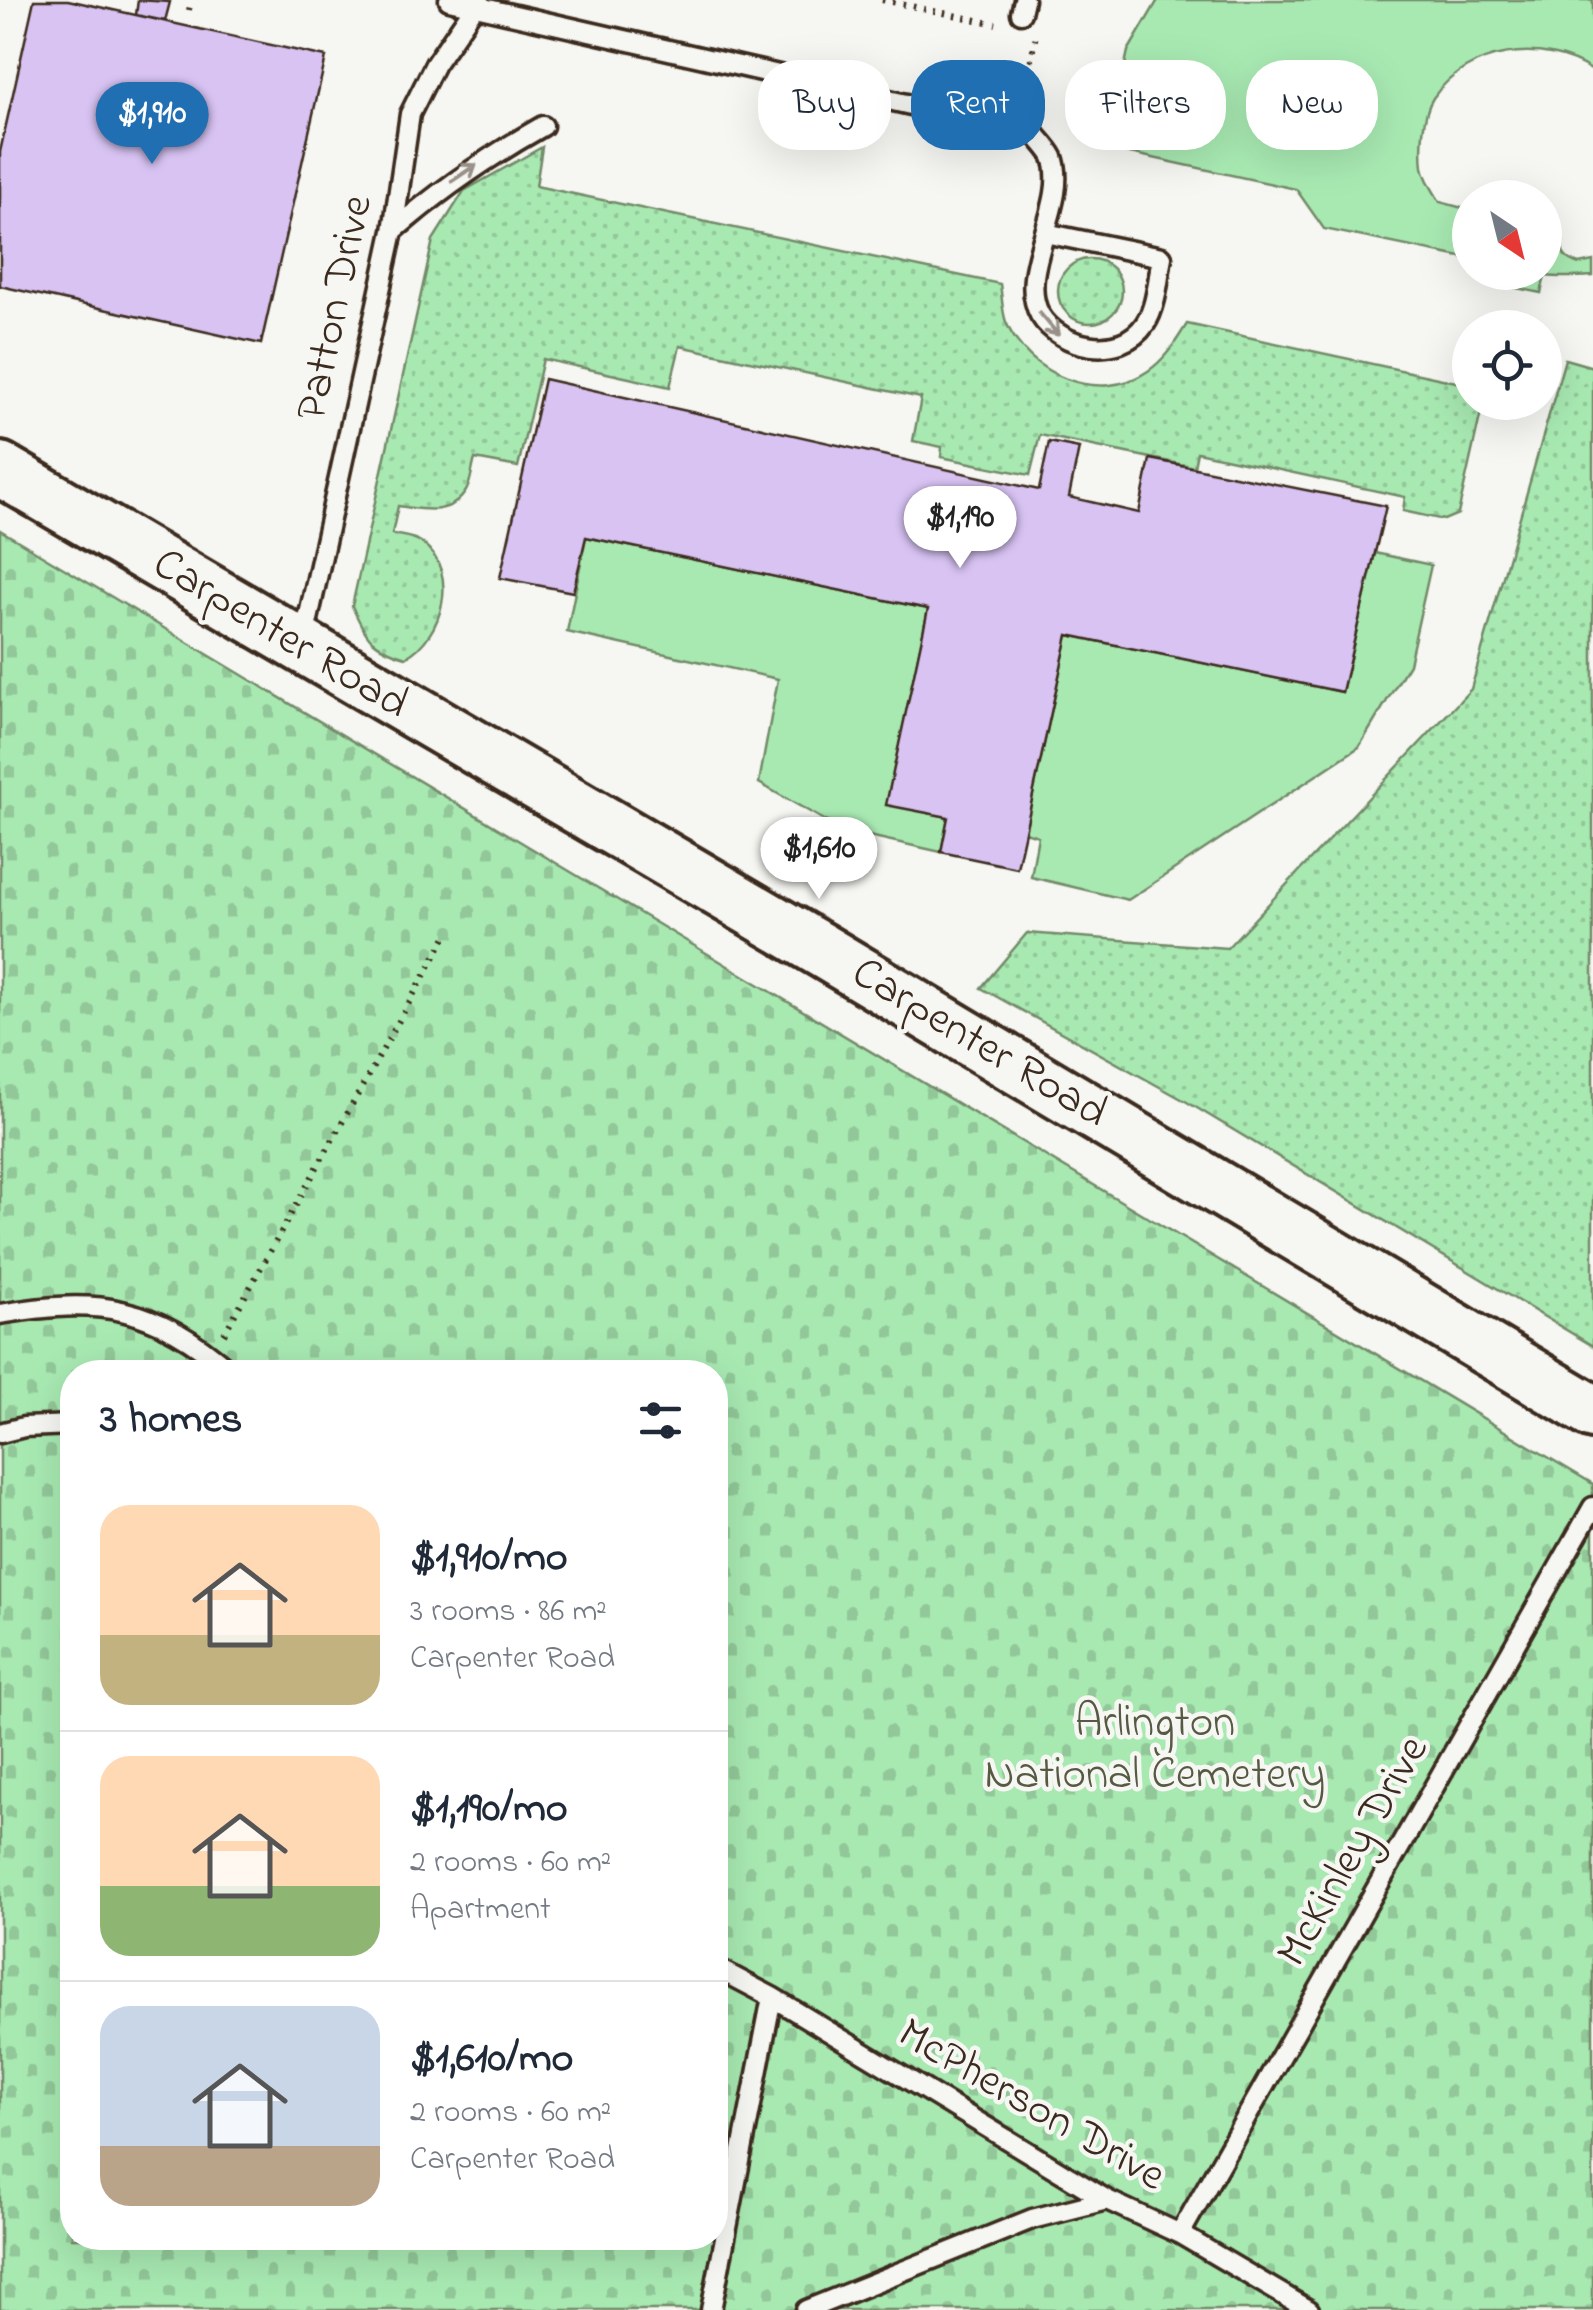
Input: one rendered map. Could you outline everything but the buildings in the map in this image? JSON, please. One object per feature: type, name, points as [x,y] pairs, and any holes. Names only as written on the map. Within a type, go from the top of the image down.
[{"type":"street","name":"Carpenter Road","points":[[0,468],[821,950],[1593,1412]]},
{"type":"lane","points":[[449,0],[477,3],[1034,133],[1052,155],[1057,182],[1045,233],[1034,284],[1034,304],[1043,320],[1061,338],[1084,346],[1106,346],[1128,338],[1144,326],[1162,257],[1045,233]]},
{"type":"lane","name":"Patton Drive","points":[[302,648],[393,232],[410,114],[434,64],[477,3]]},
{"type":"lane","points":[[393,232],[440,190],[490,155],[543,126]]},
{"type":"lane","points":[[0,1314],[52,1305],[110,1308],[165,1323],[217,1360]]},
{"type":"lane","points":[[0,1434],[24,1427],[60,1426]]},
{"type":"lane","name":"McKinley Drive","points":[[1180,2234],[1593,1507]]},
{"type":"lane","name":"McPherson Drive","points":[[728,1974],[1107,2200],[1180,2234],[1309,2310]]},
{"type":"lane","points":[[728,2223],[772,1997]]},
{"type":"lane","points":[[806,2310],[1032,2219],[1107,2200]]},
{"type":"lane","points":[[711,2310],[723,2250]]},
{"type":"path","points":[[189,10],[191,0]]},
{"type":"path","points":[[882,0],[998,25]]},
{"type":"path","points":[[1031,60],[1036,33]]},
{"type":"path","points":[[212,1356],[448,933]]},
{"type":"green space","points":[[1158,0],[1593,0],[1593,71],[1552,54],[1507,53],[1465,68],[1448,81],[1429,105],[1422,141],[1423,167],[1440,202],[1452,205],[1452,255],[1324,229],[1296,189],[1116,150],[1226,150],[1226,60],[1126,60]]},
{"type":"green space","points":[[542,147],[536,186],[1000,284],[1006,322],[1016,341],[1048,370],[1087,384],[1129,381],[1148,371],[1187,324],[1452,381],[1452,420],[1479,420],[1458,514],[1444,520],[1403,511],[1405,497],[1197,452],[1194,467],[1040,435],[1030,475],[941,457],[942,447],[913,441],[921,398],[680,346],[670,387],[543,359],[518,467],[475,459],[468,488],[452,505],[435,509],[398,506],[392,534],[422,543],[434,555],[443,586],[437,620],[419,648],[406,657],[372,640],[352,606],[433,240],[464,191]]},
{"type":"green space","points":[[1562,240],[1568,259],[1579,264],[1593,261],[1593,276],[1563,277]]},
{"type":"green space","points":[[1090,259],[1112,269],[1122,291],[1112,313],[1090,323],[1068,313],[1058,291],[1068,269]]},
{"type":"green space","points":[[1565,359],[1593,367],[1593,1346],[1187,1102],[981,988],[1027,933],[1227,948],[1471,689],[1548,420],[1562,420]]},
{"type":"green space","name":"Arlington National Cemetery","points":[[0,530],[1593,1484],[1593,2310],[0,2310]]},
{"type":"green space","points":[[586,537],[928,609],[887,804],[948,817],[941,852],[842,830],[759,783],[778,679],[567,632]]},
{"type":"green space","points":[[1375,553],[1431,565],[1409,664],[1359,747],[1128,900],[1031,877],[1038,836],[1025,832],[1068,635],[1342,692]]}]
